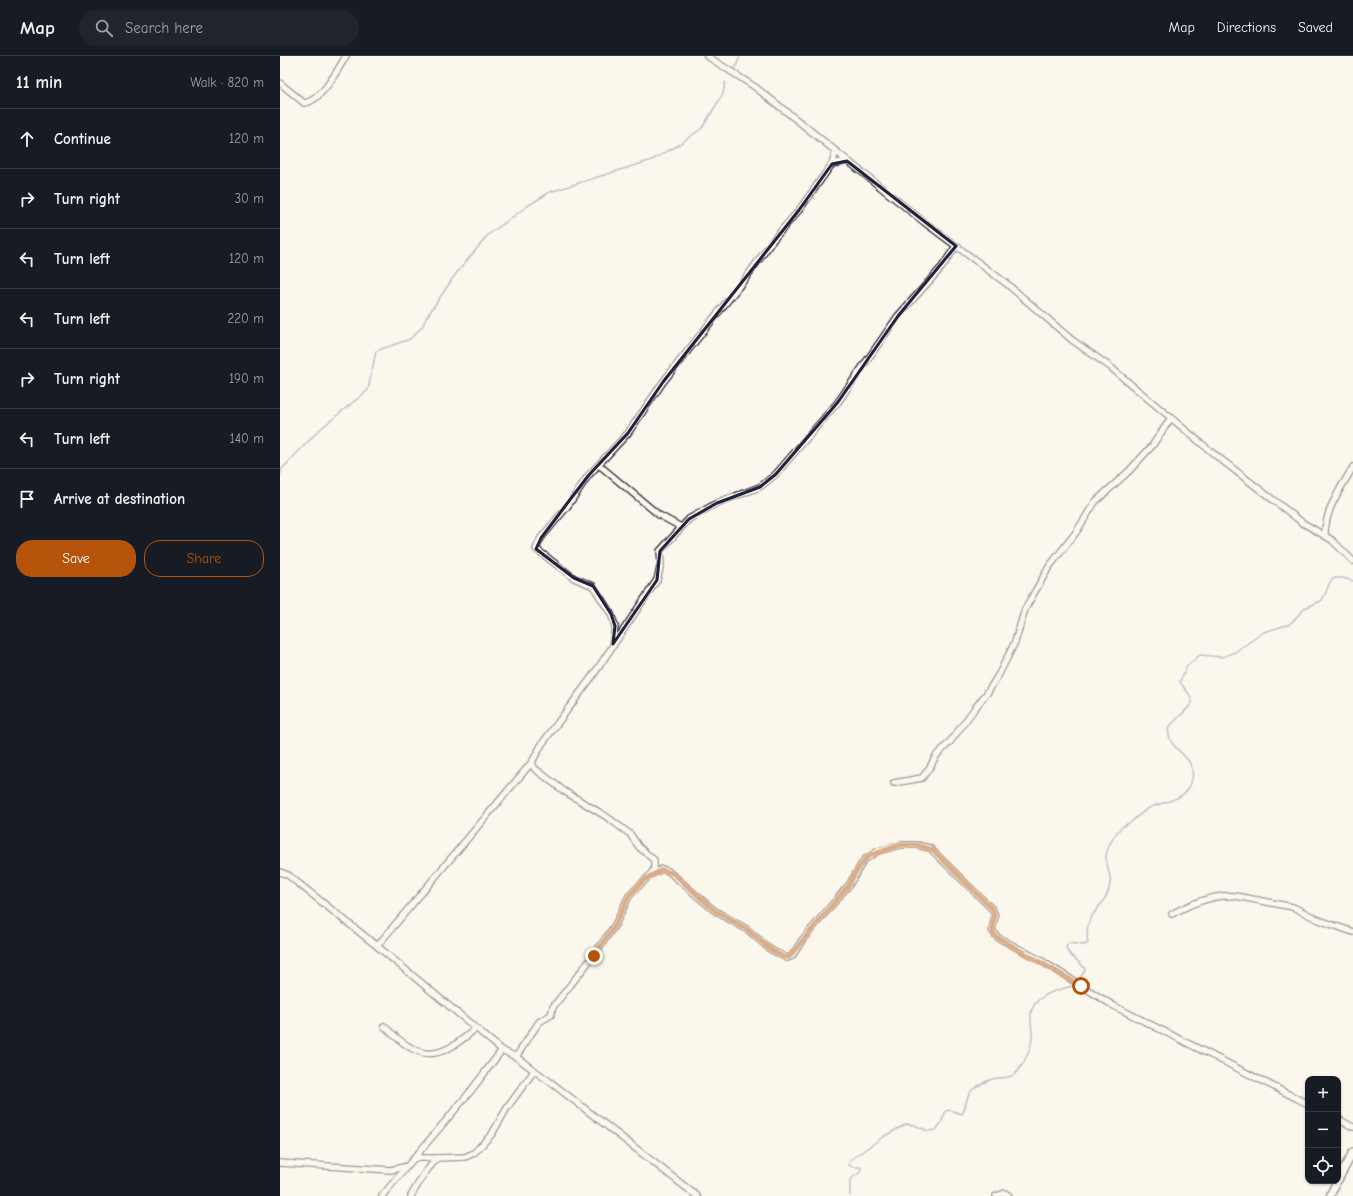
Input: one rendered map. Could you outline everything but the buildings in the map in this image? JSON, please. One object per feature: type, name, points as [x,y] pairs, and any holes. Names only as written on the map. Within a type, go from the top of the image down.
[{"type":"street","points":[[280,83],[300,101],[304,103],[312,102],[337,73],[346,56]]},
{"type":"street","points":[[707,56],[755,87],[847,161],[1007,284],[1072,340],[1108,366],[1303,523],[1332,540],[1353,561]]},
{"type":"street","points":[[613,644],[615,626],[611,614],[593,586],[574,578],[536,549],[540,538],[599,465],[628,433],[663,382],[748,275],[773,240],[799,210],[832,164],[836,151]]},
{"type":"street","points":[[832,164],[847,161]]},
{"type":"street","points":[[378,946],[532,762],[542,744],[594,674],[657,580],[661,564],[660,551],[681,527],[697,514],[717,503],[760,487],[776,474],[838,402],[898,316],[937,272],[956,246]]},
{"type":"street","points":[[894,783],[922,778],[936,756],[950,742],[988,693],[1014,642],[1025,609],[1053,560],[1077,531],[1095,502],[1129,471],[1152,446],[1171,418]]},
{"type":"street","points":[[599,465],[659,516],[681,527]]},
{"type":"street","points":[[1325,536],[1325,523],[1331,506],[1353,468]]},
{"type":"street","points":[[516,1058],[539,1022],[551,1015],[553,1007],[594,956],[615,925],[629,896],[654,869],[654,860],[639,847],[630,834],[559,787],[534,768],[532,762]]},
{"type":"street","points":[[651,874],[662,870],[668,870],[715,911],[748,930],[771,950],[787,958],[792,956],[803,939],[849,885],[855,873],[868,856],[900,845],[927,847],[937,854],[993,910],[995,916],[992,930],[995,936],[1040,960],[1114,1006],[1305,1102]]},
{"type":"street","points":[[280,872],[288,875],[378,946],[502,1050],[553,1084],[697,1196]]},
{"type":"street","points":[[1172,914],[1184,907],[1228,895],[1293,907],[1319,920],[1353,932]]},
{"type":"street","points":[[384,1026],[400,1042],[424,1054],[433,1054],[451,1047],[475,1028]]},
{"type":"street","points":[[382,1196],[415,1158],[502,1050]]},
{"type":"street","points":[[415,1158],[465,1157],[474,1153],[492,1134],[506,1108],[534,1071]]},
{"type":"street","points":[[1341,1121],[1353,1127]]},
{"type":"street","points":[[1341,1174],[1353,1152]]},
{"type":"street","points":[[411,1196],[424,1174],[437,1158]]},
{"type":"street","points":[[280,1163],[391,1170],[408,1166]]},
{"type":"street","points":[[1330,1196],[1336,1184]]},
{"type":"street","points":[[996,1196],[1005,1193],[1009,1196]]},
{"type":"highlighted area","points":[[847,161],[956,246],[898,316],[838,402],[776,474],[760,487],[717,503],[689,519],[660,551],[657,580],[613,644],[615,626],[611,614],[593,586],[574,578],[536,549],[541,538],[588,476],[628,433],[663,382],[799,210],[832,164]]},
{"type":"waterway","points":[[735,69],[740,56]]},
{"type":"waterway","points":[[280,476],[282,469],[319,430],[368,390],[376,351],[410,339],[422,327],[426,318],[455,275],[488,235],[529,205],[550,192],[652,160],[677,146],[702,128],[723,94],[725,82]]},
{"type":"waterway","points":[[1078,981],[1085,970],[1081,964],[1069,954],[1066,947],[1068,943],[1084,945],[1088,943],[1088,924],[1106,897],[1110,885],[1110,876],[1106,856],[1112,840],[1124,825],[1131,822],[1149,808],[1181,796],[1190,786],[1192,779],[1191,766],[1189,761],[1171,741],[1168,729],[1192,703],[1189,694],[1180,682],[1187,666],[1200,655],[1222,657],[1235,652],[1264,632],[1290,624],[1305,608],[1321,601],[1333,579],[1344,578],[1353,581]]},
{"type":"waterway","points":[[850,1196],[850,1180],[860,1172],[861,1167],[852,1167],[849,1165],[850,1160],[883,1137],[906,1124],[914,1125],[928,1131],[936,1130],[946,1111],[950,1110],[962,1114],[968,1096],[972,1090],[984,1082],[1015,1074],[1021,1067],[1030,1048],[1032,1038],[1031,1013],[1033,1007],[1047,994],[1072,986]]},
{"type":"route","points":[[594,956],[615,925],[629,896],[651,874],[662,870],[668,870],[715,911],[748,930],[771,950],[787,958],[792,956],[803,939],[849,885],[855,873],[868,856],[878,851],[900,845],[917,845],[933,850],[993,910],[995,916],[992,930],[995,936],[1040,960],[1081,986]]}]
